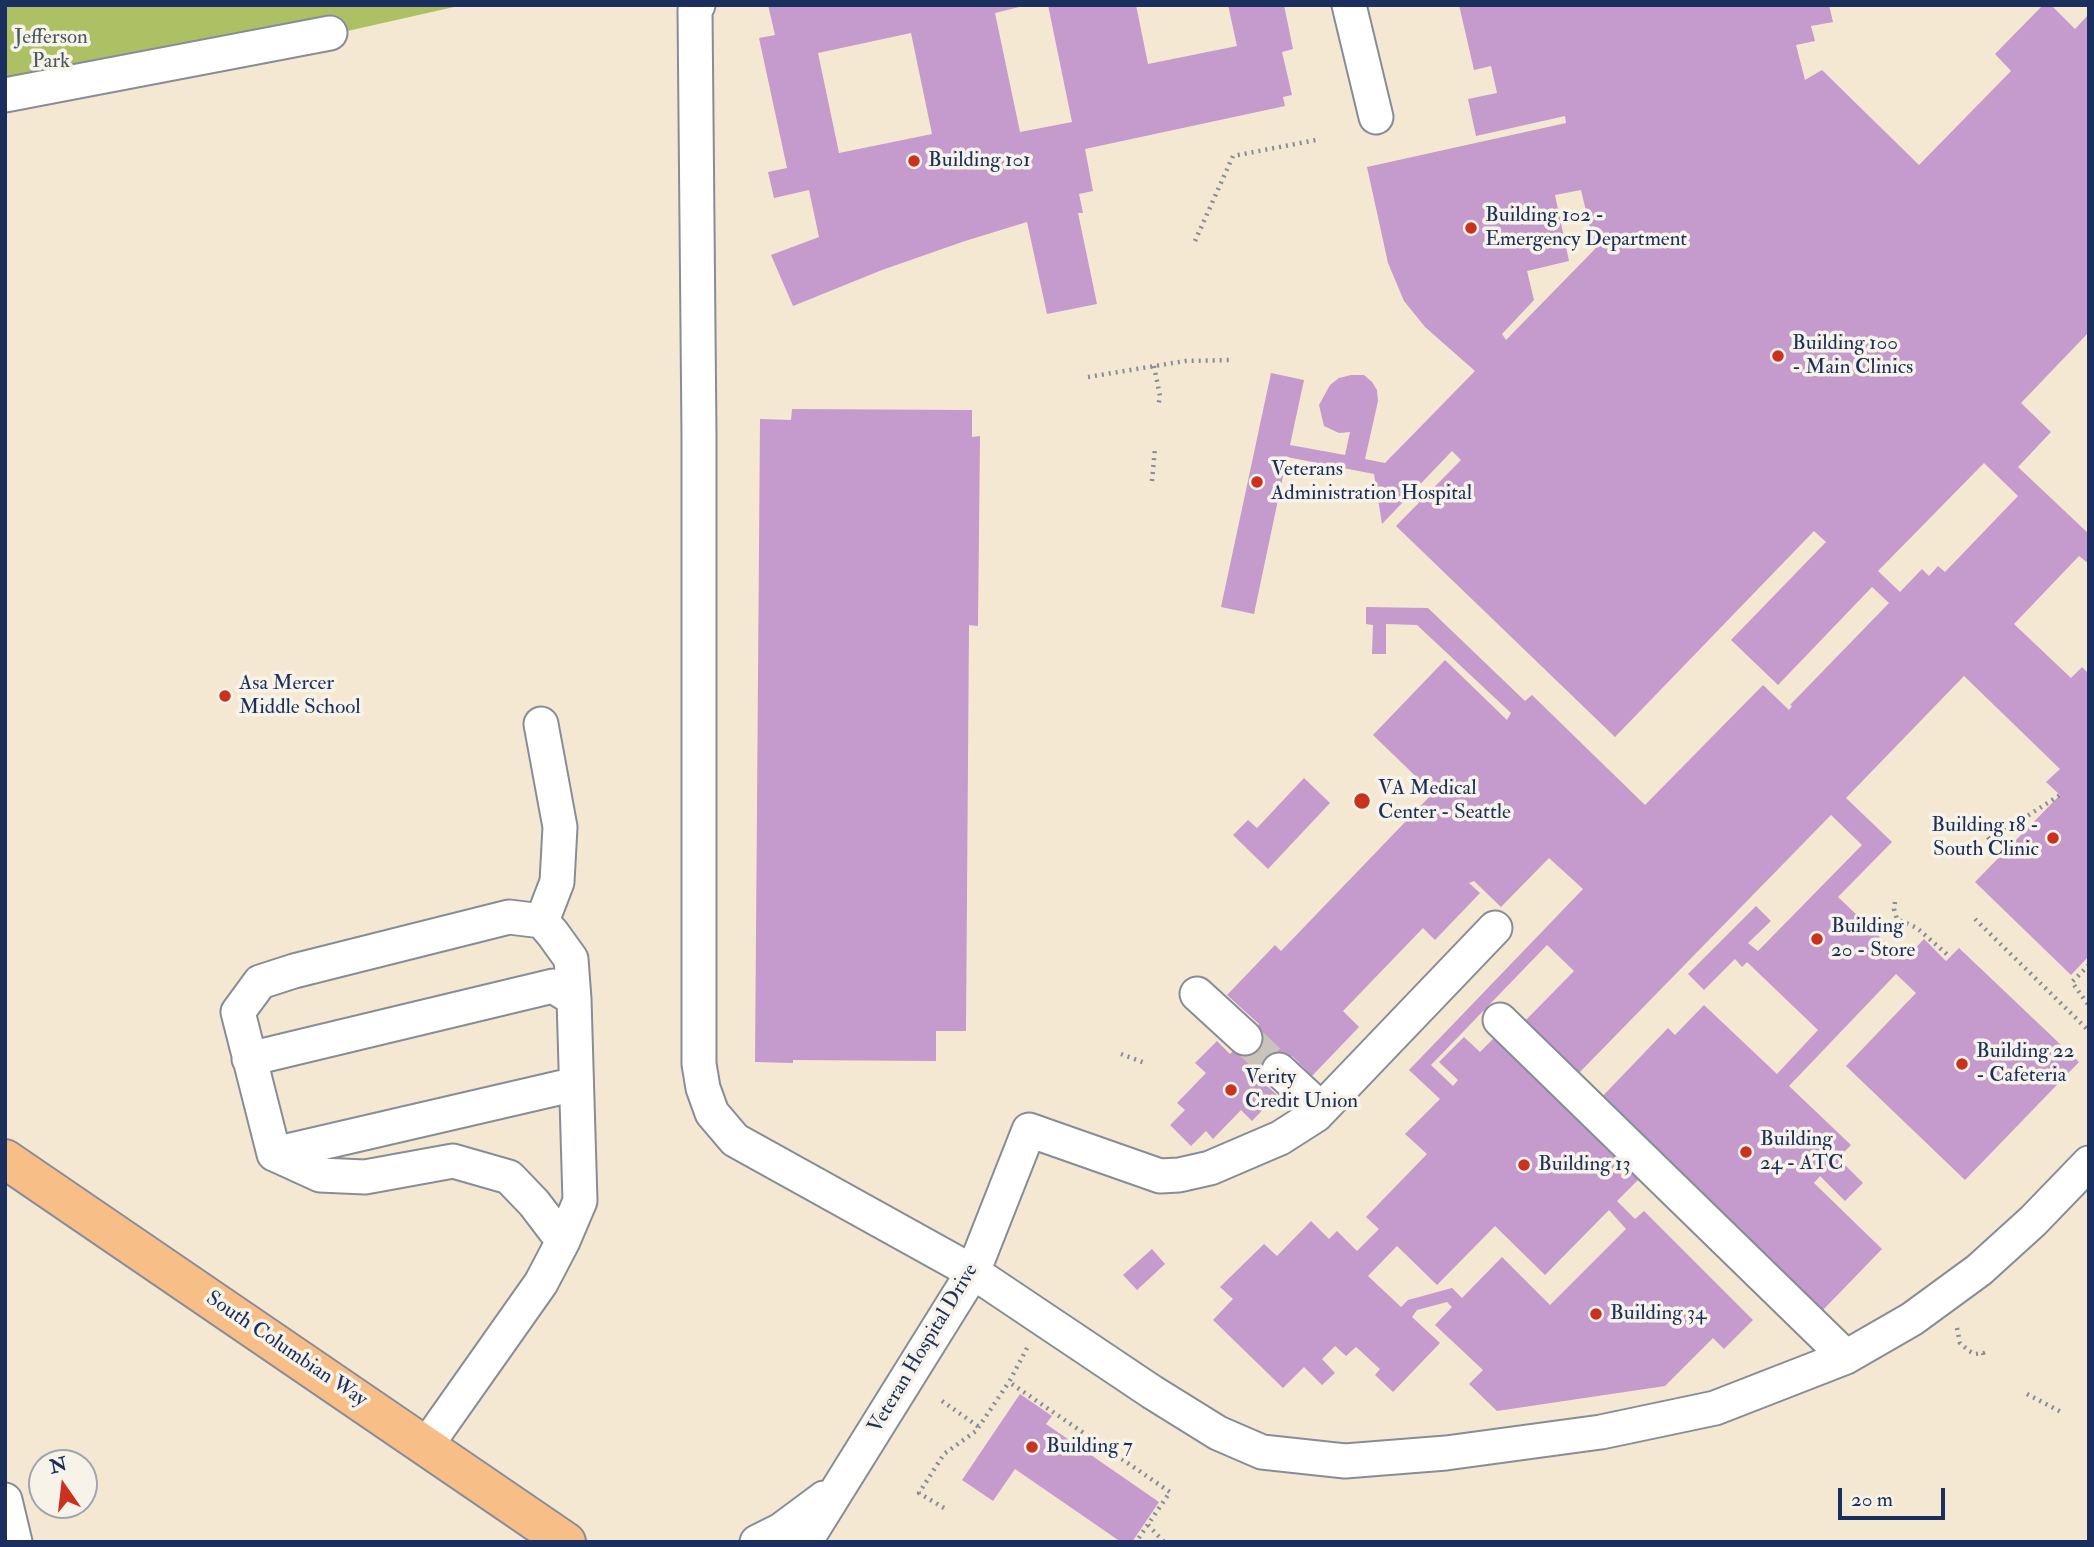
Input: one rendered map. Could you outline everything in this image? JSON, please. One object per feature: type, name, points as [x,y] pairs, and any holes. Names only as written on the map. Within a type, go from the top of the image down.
[{"type":"main road","name":"South Columbian Way","points":[[5,1158],[566,1542]]},
{"type":"street","points":[[698,5],[695,9],[699,436],[699,1064],[703,1088],[712,1113],[735,1140],[974,1272],[1152,1392],[1226,1437],[1262,1452],[1345,1461],[1446,1453],[1601,1432],[1715,1408],[1846,1357],[1912,1320],[1979,1270],[2089,1163]]},
{"type":"street","points":[[1349,5],[1376,117]]},
{"type":"street","points":[[5,95],[330,33]]},
{"type":"street","points":[[541,724],[560,827],[556,882],[542,921]]},
{"type":"street","points":[[274,1154],[239,1012],[260,982],[509,917],[542,921],[571,959],[580,1201],[541,1283],[426,1446]]},
{"type":"street","points":[[1279,1070],[1321,1109],[1495,928]]},
{"type":"street","points":[[249,1059],[553,986],[574,999]]},
{"type":"street","points":[[1197,994],[1245,1038]]},
{"type":"street","points":[[1500,1020],[1846,1357]]},
{"type":"street","points":[[274,1154],[576,1084]]},
{"type":"street","name":"Veteran Hospital Drive","points":[[805,1542],[974,1272],[1029,1130],[1160,1176],[1179,1175],[1209,1168],[1280,1138],[1321,1109]]},
{"type":"street","points":[[274,1154],[320,1175],[365,1177],[453,1161],[509,1177],[534,1203],[563,1241]]},
{"type":"street","name":"Veteran Hospital Drive","points":[[757,1542],[780,1530],[840,1486]]},
{"type":"street","points":[[5,1500],[15,1542]]},
{"type":"path","points":[[1195,241],[1233,156],[1316,140]]},
{"type":"path","points":[[1088,377],[1185,361],[1230,360]]},
{"type":"path","points":[[1154,366],[1160,396],[1158,407]]},
{"type":"path","points":[[1152,481],[1155,448]]},
{"type":"path","points":[[1988,837],[1990,840],[2060,795]]},
{"type":"path","points":[[1895,902],[1897,919],[1917,928],[1950,957]]},
{"type":"path","points":[[1975,919],[2089,1031]]},
{"type":"path","points":[[2089,965],[2072,982],[2089,1006]]},
{"type":"path","points":[[1121,1054],[1145,1063]]},
{"type":"path","points":[[1956,1325],[1960,1343],[1975,1354],[1983,1353],[1984,1358]]},
{"type":"path","points":[[944,1508],[919,1493],[944,1454],[979,1427],[1010,1382],[1033,1338]]},
{"type":"path","points":[[1010,1382],[1170,1492],[1136,1542]]},
{"type":"path","points":[[2027,1394],[2063,1413]]},
{"type":"path","points":[[942,1401],[979,1427]]},
{"type":"path","points":[[1148,1525],[1164,1542]]},
{"type":"green space","name":"Jefferson Park","points":[[5,5],[463,5],[5,108]]},
{"type":"building","name":"Building 101","points":[[768,5],[1027,5],[995,13],[1020,132],[1072,122],[1048,5],[1136,5],[1148,64],[1237,46],[1228,5],[1284,5],[1293,49],[1282,52],[1292,95],[1283,97],[1285,106],[1085,149],[1093,191],[1079,194],[1083,213],[1078,213],[1097,304],[1047,314],[1027,222],[882,270],[793,306],[771,255],[819,237],[809,190],[774,198],[768,172],[787,168],[759,38],[775,35]],"holes":[[[911,33],[932,134],[839,153],[818,53]]]},
{"type":"building","points":[[1459,5],[1829,5],[1833,22],[1811,26],[1815,41],[1796,45],[1805,80],[1822,70],[1919,165],[2011,71],[1995,54],[2043,5],[2051,5],[2075,29],[2089,14],[2089,332],[2021,403],[2051,432],[2018,467],[2089,534],[2089,564],[2079,556],[2014,624],[2071,678],[2082,667],[2089,674],[2089,956],[2071,975],[1975,882],[2060,795],[2046,782],[2060,769],[1964,676],[1846,798],[1892,842],[1838,897],[1904,960],[1924,939],[1946,961],[1959,948],[2079,1062],[1965,1180],[1846,1066],[1916,993],[1896,974],[1789,1086],[1851,1145],[1838,1158],[1863,1183],[1845,1201],[1820,1176],[1814,1183],[1882,1249],[1822,1311],[1669,1163],[1597,1102],[1668,1028],[1675,1035],[1704,1005],[1777,1074],[1818,1030],[1747,962],[1742,967],[1735,959],[1704,990],[1688,974],[1756,906],[1771,921],[1748,943],[1758,951],[1862,845],[1831,815],[1577,1075],[1523,1023],[1574,971],[1547,945],[1431,1065],[1453,1086],[1458,1080],[1439,1062],[1464,1037],[1480,1052],[1497,1035],[1642,1176],[1617,1201],[1635,1219],[1644,1211],[1753,1320],[1724,1349],[1713,1338],[1665,1386],[1497,1411],[1469,1384],[1483,1370],[1435,1325],[1452,1307],[1447,1302],[1417,1310],[1412,1317],[1440,1343],[1393,1392],[1375,1375],[1380,1369],[1356,1347],[1346,1356],[1335,1346],[1322,1359],[1335,1373],[1322,1385],[1304,1367],[1283,1388],[1213,1320],[1233,1299],[1220,1287],[1264,1244],[1277,1256],[1311,1221],[1329,1239],[1337,1231],[1357,1251],[1379,1229],[1366,1217],[1427,1154],[1405,1134],[1440,1099],[1409,1070],[1583,889],[1549,858],[1501,907],[1474,881],[1469,883],[1480,893],[1435,940],[1423,928],[1343,1011],[1359,1027],[1312,1076],[1292,1056],[1265,1084],[1277,1095],[1252,1121],[1241,1110],[1213,1139],[1206,1131],[1191,1146],[1170,1125],[1185,1110],[1177,1103],[1206,1073],[1195,1063],[1217,1041],[1230,1054],[1259,1024],[1227,995],[1275,945],[1281,951],[1433,793],[1373,735],[1445,660],[1507,720],[1511,713],[1417,625],[1386,624],[1386,654],[1372,654],[1373,625],[1366,624],[1366,607],[1428,608],[1525,701],[1532,695],[1645,805],[1763,685],[1789,710],[1792,706],[1790,705],[1889,603],[1872,587],[1778,685],[1731,640],[1826,542],[1814,531],[1615,737],[1396,526],[1461,460],[1452,451],[1382,524],[1374,474],[1287,457],[1254,614],[1221,607],[1271,373],[1304,380],[1290,445],[1345,455],[1350,432],[1339,433],[1324,426],[1319,405],[1330,385],[1339,378],[1364,375],[1377,390],[1378,401],[1365,459],[1385,463],[1475,371],[1425,327],[1404,301],[1388,263],[1367,167],[1566,123],[1565,116],[1476,136],[1468,99],[1497,93],[1491,66],[1474,70]],"holes":[[[1581,190],[1595,249],[1506,340],[1502,334],[1534,300],[1527,271],[1569,261],[1555,195]],[[1984,463],[2018,496],[1945,572],[1938,566],[1929,576],[1922,569],[1900,592],[1878,571]],[[1609,1210],[1626,1229],[1550,1305],[1502,1257],[1462,1298],[1452,1288],[1408,1300],[1401,1307],[1368,1276],[1397,1246],[1437,1285],[1495,1226],[1545,1275]]]},
{"type":"building","points":[[792,409],[972,410],[972,437],[980,436],[978,626],[969,625],[966,1031],[936,1031],[936,1061],[755,1062],[760,419],[791,420]]},
{"type":"building","points":[[1304,778],[1330,803],[1268,869],[1233,835],[1248,820],[1257,828]]},
{"type":"building","points":[[1152,1249],[1165,1264],[1137,1290],[1123,1275]]},
{"type":"building","name":"Building 7","points":[[1020,1394],[1052,1416],[1046,1424],[1159,1502],[1132,1542],[1121,1542],[1015,1469],[993,1501],[962,1480]]},
{"type":"tunnel","points":[[1245,1038],[1279,1070]]},
{"type":"place","name":"Building 101","points":[[914,161]]},
{"type":"place","name":"Building 102 - Emergency Department","points":[[1471,228]]},
{"type":"place","name":"Building 100 - Main Clinics","points":[[1778,356]]},
{"type":"place","name":"Veterans Administration Hospital","points":[[1257,482]]},
{"type":"place","name":"Asa Mercer Middle School","points":[[225,696]]},
{"type":"place","name":"VA Medical Center - Seattle","points":[[1362,801]]},
{"type":"place","name":"Building 18 - South Clinic","points":[[2053,838]]},
{"type":"place","name":"Building 20 - Store","points":[[1817,939]]},
{"type":"place","name":"Building 22 - Cafeteria","points":[[1962,1064]]},
{"type":"place","name":"Verity Credit Union","points":[[1231,1090]]},
{"type":"place","name":"Building 24 - ATC","points":[[1746,1152]]},
{"type":"place","name":"Building 13","points":[[1524,1165]]},
{"type":"place","name":"Building 34","points":[[1596,1314]]},
{"type":"place","name":"Building 7","points":[[1032,1447]]}]
